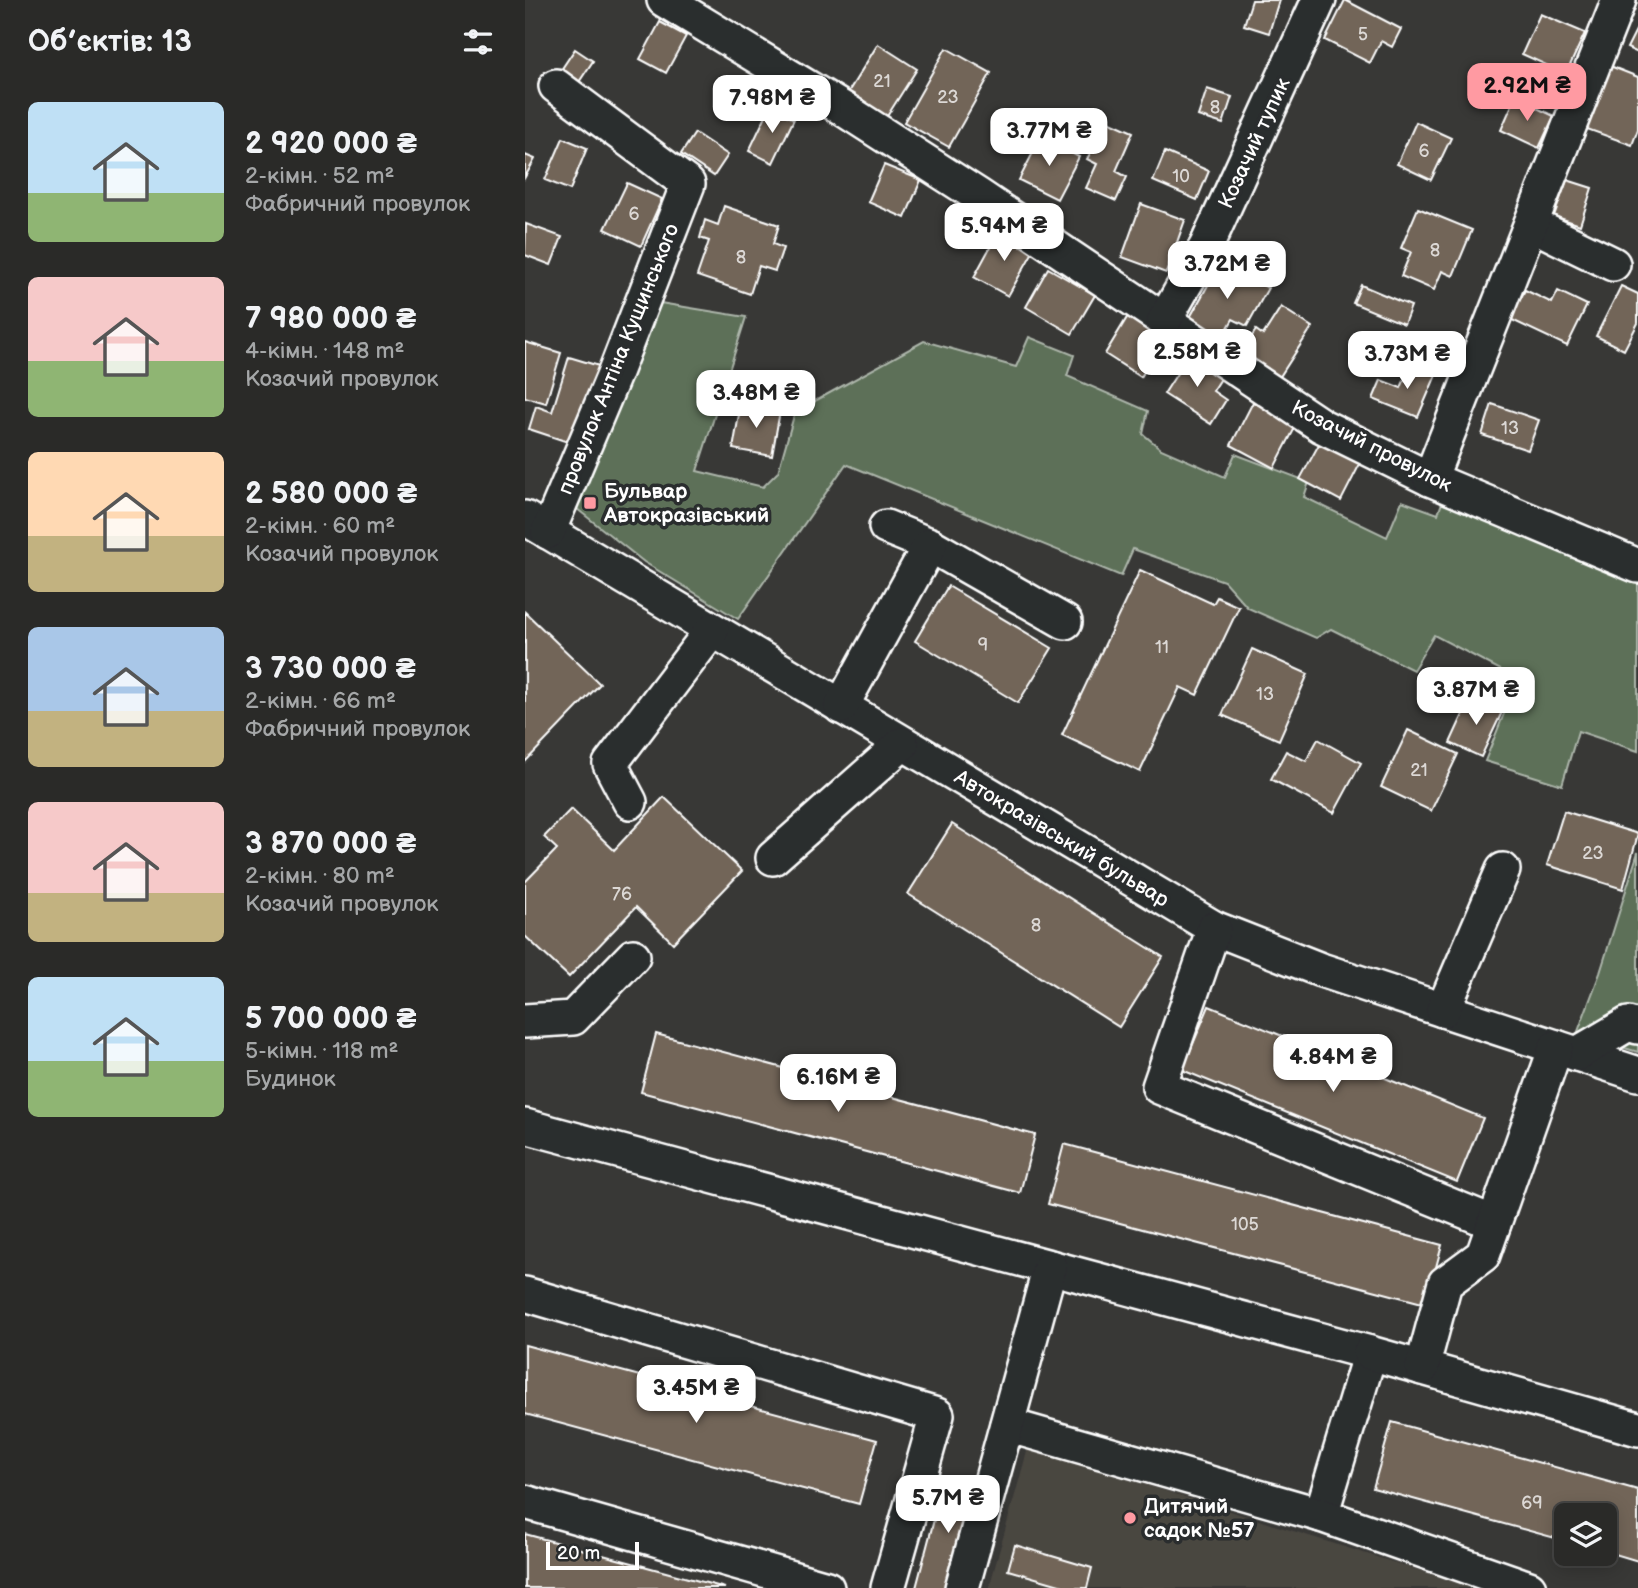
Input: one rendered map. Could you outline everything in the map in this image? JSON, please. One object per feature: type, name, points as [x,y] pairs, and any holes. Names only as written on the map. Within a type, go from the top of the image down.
[{"type":"street","name":"Козачий провулок","points":[[664,0],[868,124],[1322,426],[1430,479],[1638,566]]},
{"type":"street","name":"Козачий тупик","points":[[1164,321],[1206,247],[1319,0]]},
{"type":"street","points":[[1430,479],[1619,0]]},
{"type":"street","name":"провулок Антіна Кущинського","points":[[532,524],[614,375],[688,184],[556,86]]},
{"type":"street","points":[[1531,224],[1613,264]]},
{"type":"street","name":"Автокразівський бульвар","points":[[532,524],[1213,928],[1321,970],[1638,1074]]},
{"type":"street","points":[[886,527],[930,545],[1065,622]]},
{"type":"street","points":[[841,707],[930,545]]},
{"type":"street","points":[[630,802],[610,764],[712,630]]},
{"type":"street","points":[[773,858],[902,744]]},
{"type":"street","points":[[1443,1010],[1503,870]]},
{"type":"street","points":[[1213,928],[1159,1087],[1494,1223]]},
{"type":"street","points":[[525,1021],[573,1018],[633,956]]},
{"type":"street","points":[[1422,1368],[1445,1283],[1483,1255],[1567,1050],[1628,1024],[1638,1027]]},
{"type":"street","points":[[525,1126],[1370,1353],[1638,1429]]},
{"type":"street","points":[[962,1588],[1050,1266]]},
{"type":"street","points":[[525,1294],[937,1415],[888,1588]]},
{"type":"street","points":[[1321,1515],[1370,1353]]},
{"type":"street","points":[[1007,1425],[1321,1515],[1529,1588]]},
{"type":"street","points":[[525,1502],[827,1588]]},
{"type":"shaded area","name":"Дитячий садок №57","points":[[1028,1448],[1476,1588],[989,1588]]},
{"type":"green space","points":[[654,302],[746,317],[697,471],[763,487],[778,472],[795,412],[924,341],[1016,367],[1029,337],[1074,355],[1067,376],[1148,411],[1143,434],[1161,449],[1225,477],[1235,454],[1309,482],[1304,497],[1387,537],[1402,501],[1438,514],[1453,472],[1638,552],[1638,751],[1578,731],[1562,785],[1485,761],[1518,679],[1434,635],[1413,670],[1331,629],[1316,638],[1248,608],[1224,581],[1133,549],[1121,576],[846,464],[738,619],[644,562],[572,505]]},
{"type":"green space","points":[[1638,852],[1638,1052],[1577,1034],[1600,973]]},
{"type":"building","points":[[1252,0],[1279,0],[1269,33],[1244,25]]},
{"type":"building","points":[[1345,0],[1401,29],[1392,47],[1381,41],[1370,63],[1325,40]]},
{"type":"building","points":[[1540,14],[1585,33],[1566,74],[1522,54]]},
{"type":"building","points":[[660,22],[686,36],[666,73],[640,59]]},
{"type":"building","points":[[1636,30],[1638,31],[1638,53],[1627,48]]},
{"type":"building","points":[[878,44],[917,69],[886,118],[847,94]]},
{"type":"building","points":[[946,48],[991,73],[949,147],[904,122]]},
{"type":"building","points":[[575,49],[593,61],[575,88],[557,76]]},
{"type":"building","points":[[1610,66],[1638,77],[1638,129],[1632,145],[1587,129]]},
{"type":"building","points":[[1207,89],[1232,97],[1223,124],[1198,116]]},
{"type":"building","points":[[1515,98],[1554,116],[1539,148],[1501,130]]},
{"type":"building","points":[[770,107],[794,119],[773,163],[749,151]]},
{"type":"building","points":[[1086,111],[1133,132],[1116,171],[1127,177],[1116,201],[1086,188],[1097,164],[1087,159],[1093,148],[1074,139]]},
{"type":"building","points":[[1416,122],[1451,138],[1431,180],[1397,164]]},
{"type":"building","points":[[695,133],[728,155],[714,176],[681,154]]},
{"type":"building","points":[[1041,137],[1079,157],[1057,199],[1019,180]]},
{"type":"building","points":[[563,138],[587,148],[570,190],[545,180]]},
{"type":"building","points":[[1165,152],[1209,171],[1197,200],[1153,181]]},
{"type":"building","points":[[525,155],[535,159],[525,177]]},
{"type":"building","points":[[884,165],[921,180],[905,218],[868,202]]},
{"type":"building","points":[[1567,180],[1592,188],[1580,225],[1554,216]]},
{"type":"building","points":[[627,183],[662,199],[641,246],[605,229]]},
{"type":"building","points":[[1141,204],[1185,220],[1166,273],[1122,257]]},
{"type":"building","points":[[724,206],[779,225],[773,244],[783,248],[775,271],[759,266],[750,294],[697,276],[709,241],[700,238],[705,220],[718,225]]},
{"type":"building","points":[[1418,208],[1472,230],[1453,276],[1442,271],[1434,290],[1401,276],[1411,252],[1401,248]]},
{"type":"building","points":[[526,224],[562,237],[551,265],[525,255]]},
{"type":"building","points":[[999,231],[1034,250],[1008,296],[974,277]]},
{"type":"building","points":[[1221,262],[1268,288],[1247,326],[1233,319],[1221,340],[1188,321]]},
{"type":"building","points":[[1048,268],[1095,295],[1072,334],[1026,307]]},
{"type":"building","points":[[1361,285],[1411,306],[1404,324],[1353,303]]},
{"type":"building","points":[[1621,286],[1638,294],[1638,323],[1624,350],[1596,336]]},
{"type":"building","points":[[1525,290],[1552,303],[1558,291],[1587,305],[1567,346],[1510,319]]},
{"type":"building","points":[[1281,307],[1312,327],[1279,378],[1241,353],[1256,330],[1263,335]]},
{"type":"building","points":[[1128,316],[1164,339],[1141,377],[1105,354]]},
{"type":"building","points":[[525,342],[561,353],[546,403],[525,397]]},
{"type":"building","points":[[1190,353],[1224,374],[1213,391],[1226,400],[1211,424],[1164,394]]},
{"type":"building","points":[[569,357],[599,366],[574,444],[529,429],[536,406],[552,412]]},
{"type":"building","points":[[1411,364],[1436,375],[1418,417],[1373,399],[1381,380],[1401,388]]},
{"type":"building","points":[[1253,402],[1297,424],[1274,468],[1231,445]]},
{"type":"building","points":[[741,403],[780,411],[772,456],[733,449]]},
{"type":"building","points":[[1492,404],[1539,420],[1528,450],[1482,435]]},
{"type":"building","points":[[1324,435],[1364,456],[1341,501],[1300,479]]},
{"type":"building","points":[[1140,570],[1213,604],[1217,597],[1239,607],[1197,695],[1180,687],[1140,772],[1062,735]]},
{"type":"building","points":[[948,586],[1052,648],[1018,703],[915,641]]},
{"type":"building","points":[[525,612],[600,684],[525,762]]},
{"type":"building","points":[[1252,649],[1308,674],[1279,740],[1222,715]]},
{"type":"building","points":[[1471,697],[1502,712],[1481,757],[1450,743]]},
{"type":"building","points":[[1408,730],[1458,754],[1431,811],[1381,787]]},
{"type":"building","points":[[1318,739],[1361,763],[1334,813],[1271,779],[1286,751],[1306,761]]},
{"type":"building","points":[[664,797],[742,871],[673,943],[636,907],[569,977],[525,936],[525,882],[557,849],[544,837],[571,809],[614,850]]},
{"type":"building","points":[[1564,811],[1638,834],[1623,889],[1547,865]]},
{"type":"building","points":[[952,824],[1163,957],[1119,1027],[908,894]]},
{"type":"building","points":[[1209,1006],[1483,1118],[1457,1182],[1182,1070]]},
{"type":"building","points":[[656,1034],[1035,1135],[1020,1193],[641,1092]]},
{"type":"building","points":[[1064,1144],[1442,1245],[1426,1304],[1048,1204]]},
{"type":"building","points":[[525,1345],[877,1440],[859,1504],[525,1414]]},
{"type":"building","points":[[1392,1422],[1638,1490],[1638,1561],[1617,1555],[1617,1503],[1554,1503],[1554,1538],[1373,1488]]},
{"type":"building","points":[[945,1478],[979,1486],[952,1588],[916,1588]]},
{"type":"building","points":[[525,1534],[725,1588],[525,1588]]},
{"type":"building","points":[[1015,1545],[1092,1568],[1087,1588],[1070,1588],[1008,1570]]},
{"type":"place","name":"Бульвар Автокразівський","points":[[590,503]]},
{"type":"place","name":"Дитячий садок №57","points":[[1130,1518]]}]
